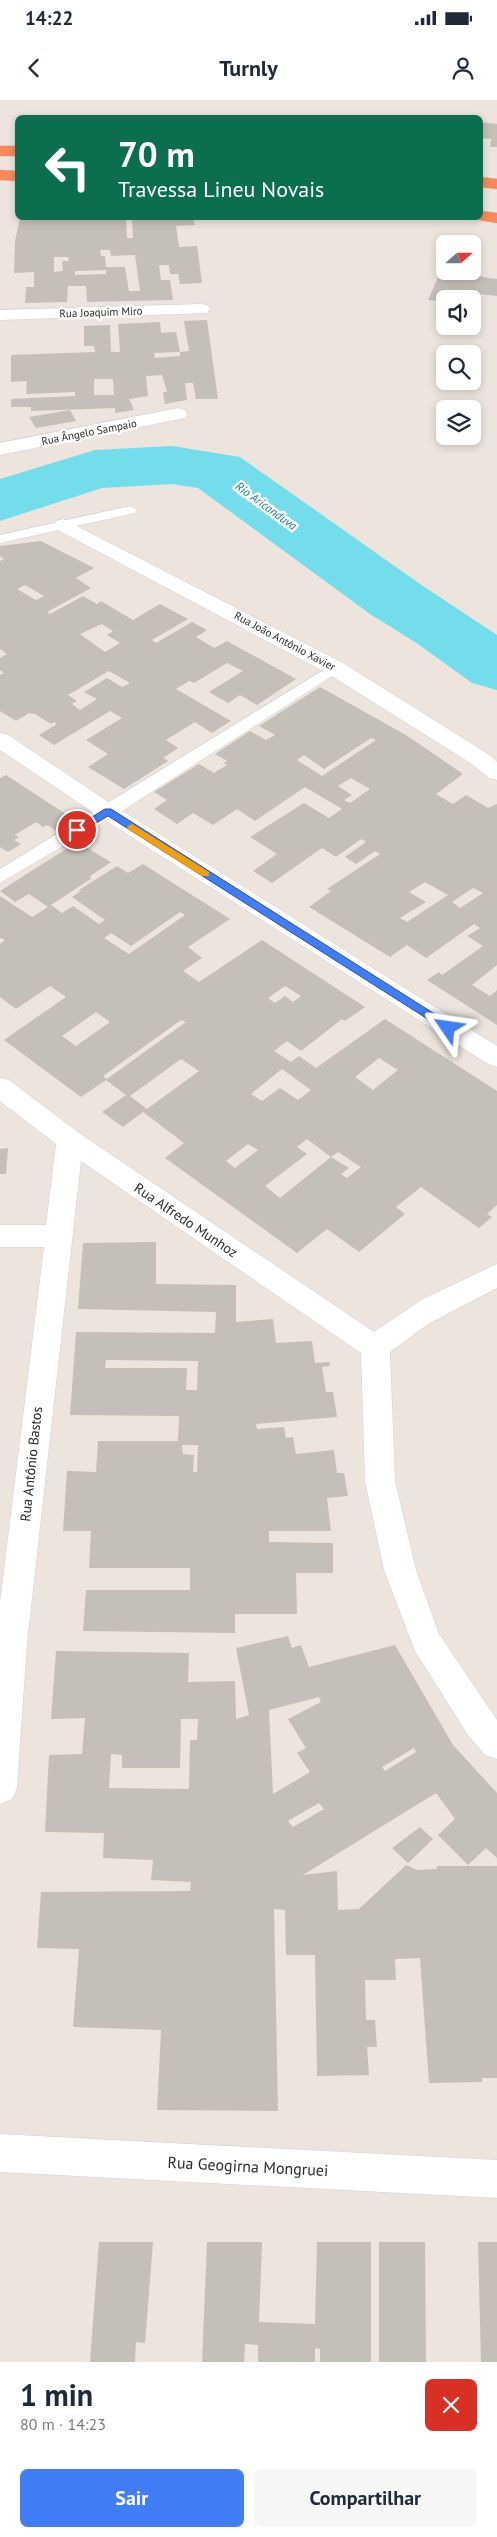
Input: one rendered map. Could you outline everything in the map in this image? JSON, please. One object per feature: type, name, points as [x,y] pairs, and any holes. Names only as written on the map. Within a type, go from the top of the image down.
[{"type":"highway","points":[[0,151],[15,151]]},
{"type":"highway","points":[[483,182],[497,184]]},
{"type":"highway","points":[[483,216],[497,218]]},
{"type":"street","name":"Rua Joaquim Miro","points":[[0,315],[201,309]]},
{"type":"street","name":"Rua Ângelo Sampaio","points":[[0,449],[178,414]]},
{"type":"street","name":"Rua João Antônio Xavier","points":[[63,525],[335,668],[480,758],[497,773]]},
{"type":"street","points":[[0,740],[108,812],[497,1058]]},
{"type":"street","name":"Rua Alfredo Munhoz","points":[[0,1087],[70,1140],[375,1348]]},
{"type":"street","name":"Rua Antônio Bastos","points":[[0,1788],[6,1643],[70,1140]]},
{"type":"street","points":[[0,1236],[57,1236]]},
{"type":"street","points":[[497,1275],[422,1313],[394,1330],[375,1348],[380,1481],[400,1570],[426,1641],[480,1724],[497,1744]]},
{"type":"street","name":"Rua Geogirna Mongruei","points":[[0,2154],[497,2180]]},
{"type":"lane","points":[[0,539],[130,510]]},
{"type":"lane","points":[[0,877],[108,812],[335,668]]},
{"type":"building","points":[[483,122],[497,124],[497,147],[490,147],[491,139],[483,138]]},
{"type":"building","points":[[20,220],[126,220],[127,238],[133,238],[132,220],[194,220],[195,225],[176,226],[179,247],[197,246],[202,283],[180,284],[178,274],[170,274],[169,265],[159,265],[161,280],[170,280],[173,300],[87,302],[86,286],[68,286],[67,302],[25,303],[26,287],[34,287],[34,272],[14,273],[15,241]],"holes":[[[100,250],[110,250],[111,256],[135,255],[140,291],[129,291],[125,267],[106,267],[105,256],[101,256]],[[54,257],[68,257],[69,261],[62,261],[63,271],[54,272]],[[106,270],[106,274],[75,275],[75,271]]]},
{"type":"building","points":[[481,277],[497,279],[497,296],[481,294],[481,290],[436,290],[436,301],[428,300],[437,280],[481,280]]},
{"type":"building","points":[[207,320],[218,399],[196,399],[193,383],[185,383],[187,400],[165,404],[163,392],[167,392],[162,375],[146,376],[148,396],[129,399],[134,410],[115,413],[115,408],[31,411],[31,407],[11,407],[11,399],[75,396],[75,392],[26,394],[27,381],[11,382],[11,355],[95,352],[94,346],[84,346],[84,326],[110,325],[111,352],[120,352],[118,324],[160,322],[161,333],[176,332],[180,352],[189,351],[184,321]],"holes":[[[180,352],[180,356],[155,358],[154,353]],[[94,379],[113,379],[114,395],[94,395]]]},
{"type":"building","points":[[70,410],[76,421],[36,428],[29,417]]},
{"type":"building","points":[[41,541],[94,568],[76,578],[91,588],[47,612],[50,614],[83,596],[97,604],[101,601],[133,620],[160,604],[188,619],[152,640],[156,643],[192,622],[207,630],[196,637],[214,648],[227,641],[296,679],[257,705],[240,695],[228,703],[209,692],[243,671],[227,663],[194,683],[189,681],[176,689],[231,721],[212,733],[195,722],[166,740],[178,748],[163,758],[168,761],[124,789],[88,767],[108,754],[86,740],[122,718],[110,711],[54,745],[39,735],[57,724],[54,722],[51,724],[35,714],[29,713],[16,721],[0,711],[0,675],[4,673],[0,670],[0,658],[7,654],[0,649],[0,561],[4,559],[0,556],[0,546]],"holes":[[[25,585],[44,596],[36,600],[17,589]],[[102,624],[113,631],[107,635],[120,643],[105,652],[80,634]],[[109,671],[130,683],[122,687],[107,678],[84,692],[97,699],[80,710],[72,704],[77,701],[68,695]]]},
{"type":"building","points":[[320,687],[406,735],[463,774],[436,794],[453,804],[466,795],[488,808],[497,804],[497,965],[472,985],[490,996],[497,990],[497,1025],[427,980],[439,972],[442,975],[483,946],[467,936],[480,928],[474,924],[426,958],[407,945],[390,957],[309,907],[331,891],[327,889],[380,854],[375,851],[356,864],[345,857],[366,842],[361,839],[336,857],[322,848],[272,883],[253,871],[277,854],[250,837],[304,803],[329,818],[342,809],[305,787],[255,821],[237,809],[213,825],[193,813],[177,824],[154,809],[167,800],[154,792],[199,764],[214,773],[227,765],[224,763],[227,761],[215,754],[250,731],[266,740],[275,735],[259,726]],"holes":[[[371,738],[376,740],[322,776],[297,760],[304,755],[324,769]],[[351,778],[370,789],[350,803],[344,800],[352,795],[338,786]],[[425,882],[448,895],[407,922],[400,918],[426,902],[409,892]],[[473,888],[483,893],[460,908],[452,902]]]},
{"type":"building","points":[[6,775],[74,819],[55,830],[47,825],[43,827],[36,822],[15,835],[19,837],[14,840],[21,844],[8,852],[0,847],[0,778]]},
{"type":"building","points":[[77,842],[111,862],[89,877],[92,878],[51,905],[62,913],[73,906],[99,924],[105,920],[72,897],[81,891],[79,890],[117,866],[128,873],[143,864],[230,919],[188,947],[202,958],[183,971],[199,982],[262,940],[365,1007],[345,1021],[342,1019],[301,1051],[287,1041],[274,1051],[291,1062],[299,1056],[316,1068],[385,1019],[497,1091],[497,1205],[487,1214],[492,1217],[479,1228],[421,1187],[396,1207],[405,1214],[359,1252],[327,1229],[297,1253],[165,1158],[184,1143],[143,1112],[123,1127],[102,1112],[126,1095],[106,1080],[81,1097],[4,1040],[66,997],[50,986],[16,1009],[0,997],[0,944],[5,940],[0,938],[0,896],[32,917],[48,907],[29,894],[15,902],[0,891]],"holes":[[[180,912],[185,915],[129,954],[104,938],[111,933],[131,946]],[[285,986],[301,996],[293,1002],[285,996],[275,1003],[268,998]],[[96,1012],[110,1022],[76,1046],[62,1036]],[[181,1020],[186,1022],[107,1079],[103,1076]],[[379,1058],[398,1070],[373,1090],[355,1077]],[[181,1059],[199,1071],[147,1109],[130,1096]],[[282,1069],[311,1090],[298,1100],[280,1088],[262,1101],[251,1094]],[[307,1139],[331,1157],[280,1198],[265,1186],[307,1154],[297,1147]],[[248,1144],[258,1150],[235,1168],[226,1161]],[[338,1152],[361,1167],[347,1178],[341,1174],[349,1168],[331,1157]]]},
{"type":"building","points":[[8,1148],[6,1174],[0,1174],[0,1149]]},
{"type":"building","points":[[156,1242],[156,1284],[236,1285],[236,1322],[273,1319],[276,1343],[312,1341],[315,1363],[329,1362],[330,1366],[322,1367],[326,1392],[333,1392],[337,1417],[256,1424],[257,1429],[284,1427],[286,1438],[293,1437],[296,1454],[334,1450],[337,1473],[344,1473],[348,1496],[327,1498],[331,1531],[269,1531],[269,1542],[333,1543],[333,1573],[296,1573],[297,1614],[235,1614],[235,1633],[83,1631],[86,1590],[190,1590],[190,1568],[89,1568],[91,1531],[63,1531],[67,1471],[96,1472],[98,1441],[178,1441],[179,1416],[70,1415],[76,1332],[215,1333],[216,1312],[78,1309],[83,1243]],"holes":[[[106,1360],[198,1361],[197,1390],[186,1390],[187,1368],[105,1368]],[[182,1445],[198,1445],[197,1472],[193,1472],[194,1455],[183,1454]]]},
{"type":"building","points":[[288,1636],[292,1648],[301,1645],[309,1667],[395,1645],[453,1745],[497,1793],[497,1858],[486,1848],[468,1865],[438,1835],[455,1819],[436,1793],[303,1875],[337,1871],[338,1910],[359,1909],[406,1865],[417,1870],[437,1869],[437,1866],[497,1866],[497,2078],[482,2078],[482,2082],[429,2083],[420,1958],[395,1959],[396,1980],[365,1980],[366,2020],[375,2020],[377,2047],[367,2047],[369,2075],[317,2076],[315,1955],[286,1955],[285,1910],[274,1909],[278,2111],[157,2110],[161,2030],[73,2027],[79,1949],[37,1948],[41,1892],[190,1891],[191,1882],[151,1880],[153,1860],[103,1858],[104,1833],[45,1832],[49,1755],[82,1754],[85,1718],[51,1719],[56,1651],[189,1653],[188,1682],[235,1681],[236,1719],[249,1715],[236,1648]],"holes":[[[319,1697],[321,1702],[288,1719],[306,1748],[297,1753],[310,1772],[273,1794],[269,1710]],[[181,1719],[198,1719],[197,1740],[190,1740],[189,1789],[109,1788],[111,1754],[122,1755],[122,1768],[180,1768]],[[414,1748],[416,1752],[385,1771],[382,1767]],[[319,1803],[324,1809],[293,1827],[288,1821]]]},
{"type":"building","points":[[420,1827],[433,1839],[408,1863],[392,1848]]},
{"type":"building","points":[[99,2242],[153,2242],[145,2343],[136,2342],[135,2362],[90,2362]]},
{"type":"building","points":[[207,2242],[262,2242],[259,2322],[315,2324],[317,2242],[371,2242],[371,2362],[320,2362],[320,2349],[315,2348],[315,2362],[258,2362],[258,2345],[245,2344],[244,2362],[202,2362]]},
{"type":"building","points":[[379,2242],[425,2242],[426,2362],[379,2362]]},
{"type":"building","points":[[478,2242],[497,2242],[497,2362],[481,2362]]},
{"type":"waterway","name":"Rio Aricanduva","points":[[0,501],[95,469],[172,465],[217,471],[395,599],[443,629],[497,668]]},
{"type":"slow traffic","points":[[132,827],[206,874]]},
{"type":"route","points":[[77,830],[108,812],[448,1028]]}]
